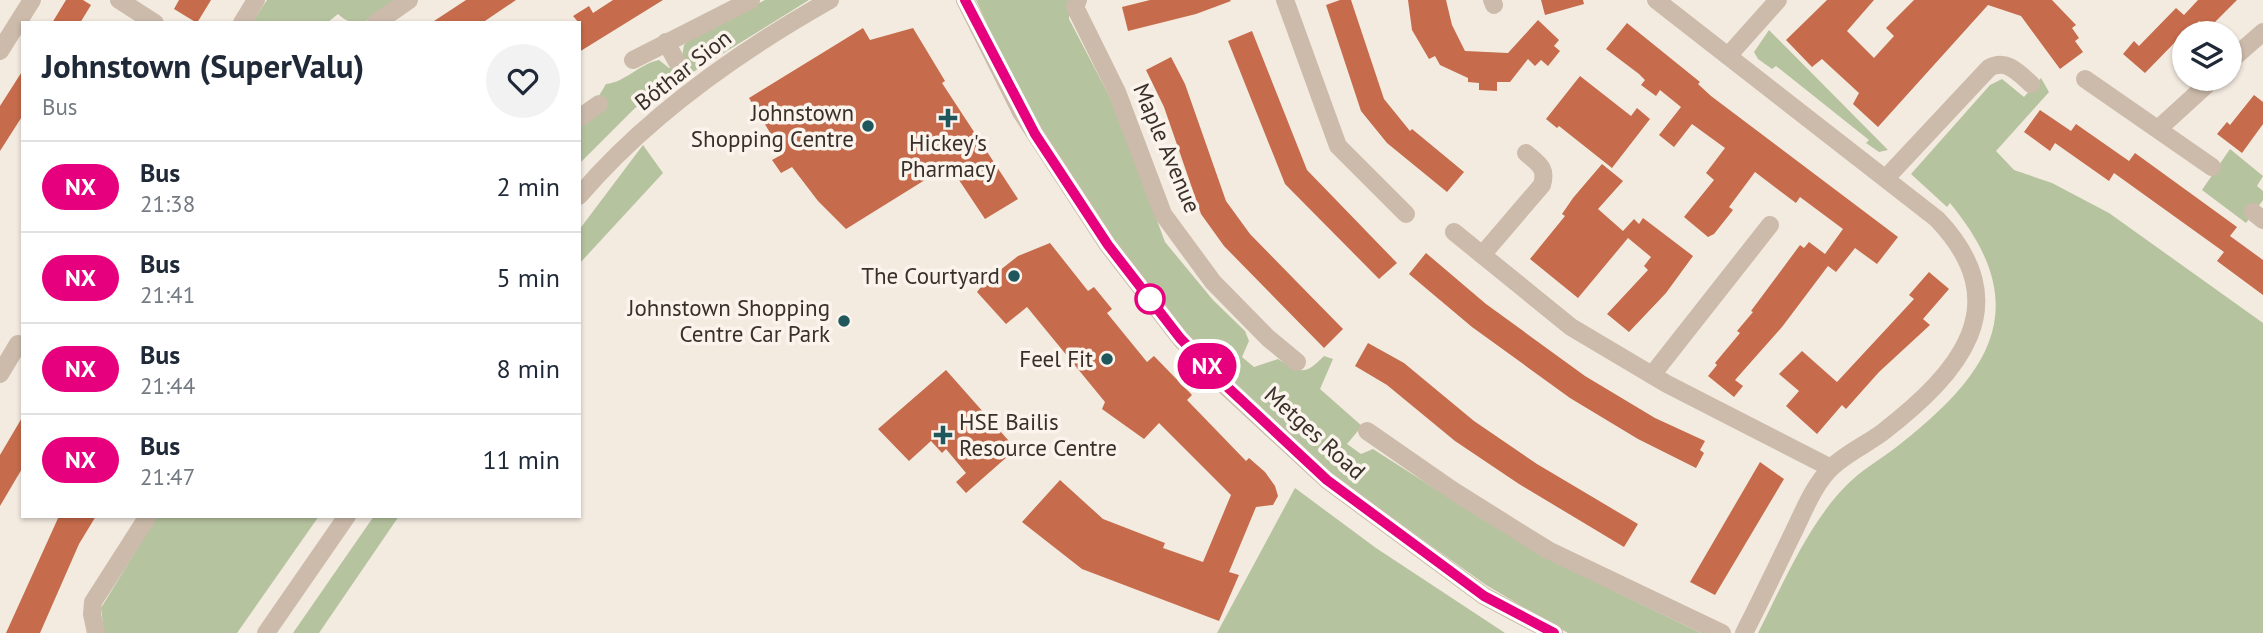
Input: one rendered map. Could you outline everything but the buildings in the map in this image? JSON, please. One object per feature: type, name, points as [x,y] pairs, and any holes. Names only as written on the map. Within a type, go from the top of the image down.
[{"type":"street","points":[[119,0],[152,21]]},
{"type":"street","points":[[243,21],[256,0]]},
{"type":"street","points":[[379,21],[410,0]]},
{"type":"street","points":[[633,60],[751,0]]},
{"type":"street","name":"Bóthar Sion","points":[[581,194],[679,100],[747,50],[830,0]]},
{"type":"street","name":"Metges Road","points":[[965,0],[1035,134],[1108,245],[1180,338],[1223,383],[1327,480],[1484,596],[1554,633]]},
{"type":"street","name":"Maple Avenue","points":[[1078,0],[1075,7],[1116,92],[1163,214],[1213,282],[1268,338],[1297,362]]},
{"type":"street","points":[[1285,0],[1338,146],[1406,214]]},
{"type":"street","points":[[1656,0],[1886,178],[1951,234],[1972,269],[1978,306],[1967,344],[1942,381],[1882,432],[1830,468],[1808,502],[1744,633]]},
{"type":"street","points":[[1728,56],[1778,0]]},
{"type":"street","points":[[0,51],[25,3]]},
{"type":"street","points":[[2242,50],[2263,32]]},
{"type":"street","points":[[666,42],[677,62]]},
{"type":"street","points":[[1886,178],[1989,68],[1996,64],[2010,66],[2031,84]]},
{"type":"street","points":[[2085,79],[2212,167]]},
{"type":"street","points":[[2158,129],[2200,91]]},
{"type":"street","points":[[581,117],[599,104]]},
{"type":"street","points":[[1482,255],[1542,186],[1545,174],[1542,166],[1526,153]]},
{"type":"street","points":[[1653,375],[1770,225]]},
{"type":"street","points":[[1454,232],[1571,327],[1653,375],[1830,468]]},
{"type":"street","points":[[0,374],[18,344]]},
{"type":"street","points":[[1367,431],[1451,490],[1548,550],[1722,633]]},
{"type":"street","points":[[96,633],[92,614],[93,602],[147,518]]},
{"type":"street","points":[[266,633],[346,518]]},
{"type":"green space","points":[[267,0],[395,0],[382,12],[364,21],[345,20],[338,14],[329,21],[253,21]]},
{"type":"green space","points":[[765,0],[809,0],[635,108],[581,162],[581,126],[604,109],[597,99],[606,84],[620,80],[652,62],[659,60],[669,68],[681,62],[684,45]]},
{"type":"green space","points":[[976,0],[1070,0],[1069,19],[1116,109],[1165,242],[1213,300],[1245,331],[1249,341],[1242,357],[1254,367],[1278,359],[1302,370],[1312,367],[1324,356],[1333,359],[1320,389],[1362,426],[1347,444],[1361,454],[1373,449],[1473,513],[1616,592],[1701,633],[1568,633],[1486,585],[1338,479],[1198,348],[1136,272],[1044,136],[1010,76]]},
{"type":"green space","points":[[1769,30],[1888,150],[1879,152],[1866,143],[1869,140],[1776,66],[1772,69],[1758,59],[1754,52]]},
{"type":"green space","points":[[2041,78],[2049,92],[1996,151],[2014,170],[2052,183],[2109,213],[2263,323],[2263,633],[1758,633],[1799,552],[1837,495],[1857,475],[1931,418],[1958,391],[1978,364],[1991,335],[1996,306],[1991,274],[1976,240],[1950,203],[1947,207],[1911,174],[1990,85],[2002,79],[2024,97]]},
{"type":"green space","points":[[643,145],[663,173],[581,262],[581,227]]},
{"type":"green space","points":[[2230,149],[2263,176],[2257,186],[2263,191],[2263,200],[2246,223],[2202,190]]},
{"type":"green space","points":[[1295,488],[1376,548],[1505,633],[1217,633]]},
{"type":"green space","points":[[156,518],[318,518],[237,633],[104,633],[101,608]]},
{"type":"green space","points":[[373,518],[398,518],[319,633],[293,633]]},
{"type":"bus line","name":"NX","points":[[965,0],[1021,112],[1075,197],[1108,245],[1180,338],[1223,383],[1327,480],[1484,596],[1554,633]]},
{"type":"place","name":"Hickey's Pharmacy","points":[[948,118]]},
{"type":"place","name":"Johnstown Shopping Centre","points":[[868,126]]},
{"type":"place","name":"The Courtyard","points":[[1014,276]]},
{"type":"place","name":"Johnstown Shopping Centre Car Park","points":[[844,321]]},
{"type":"place","name":"Feel Fit","points":[[1107,359]]},
{"type":"place","name":"HSE Bailis Resource Centre","points":[[943,435]]}]
